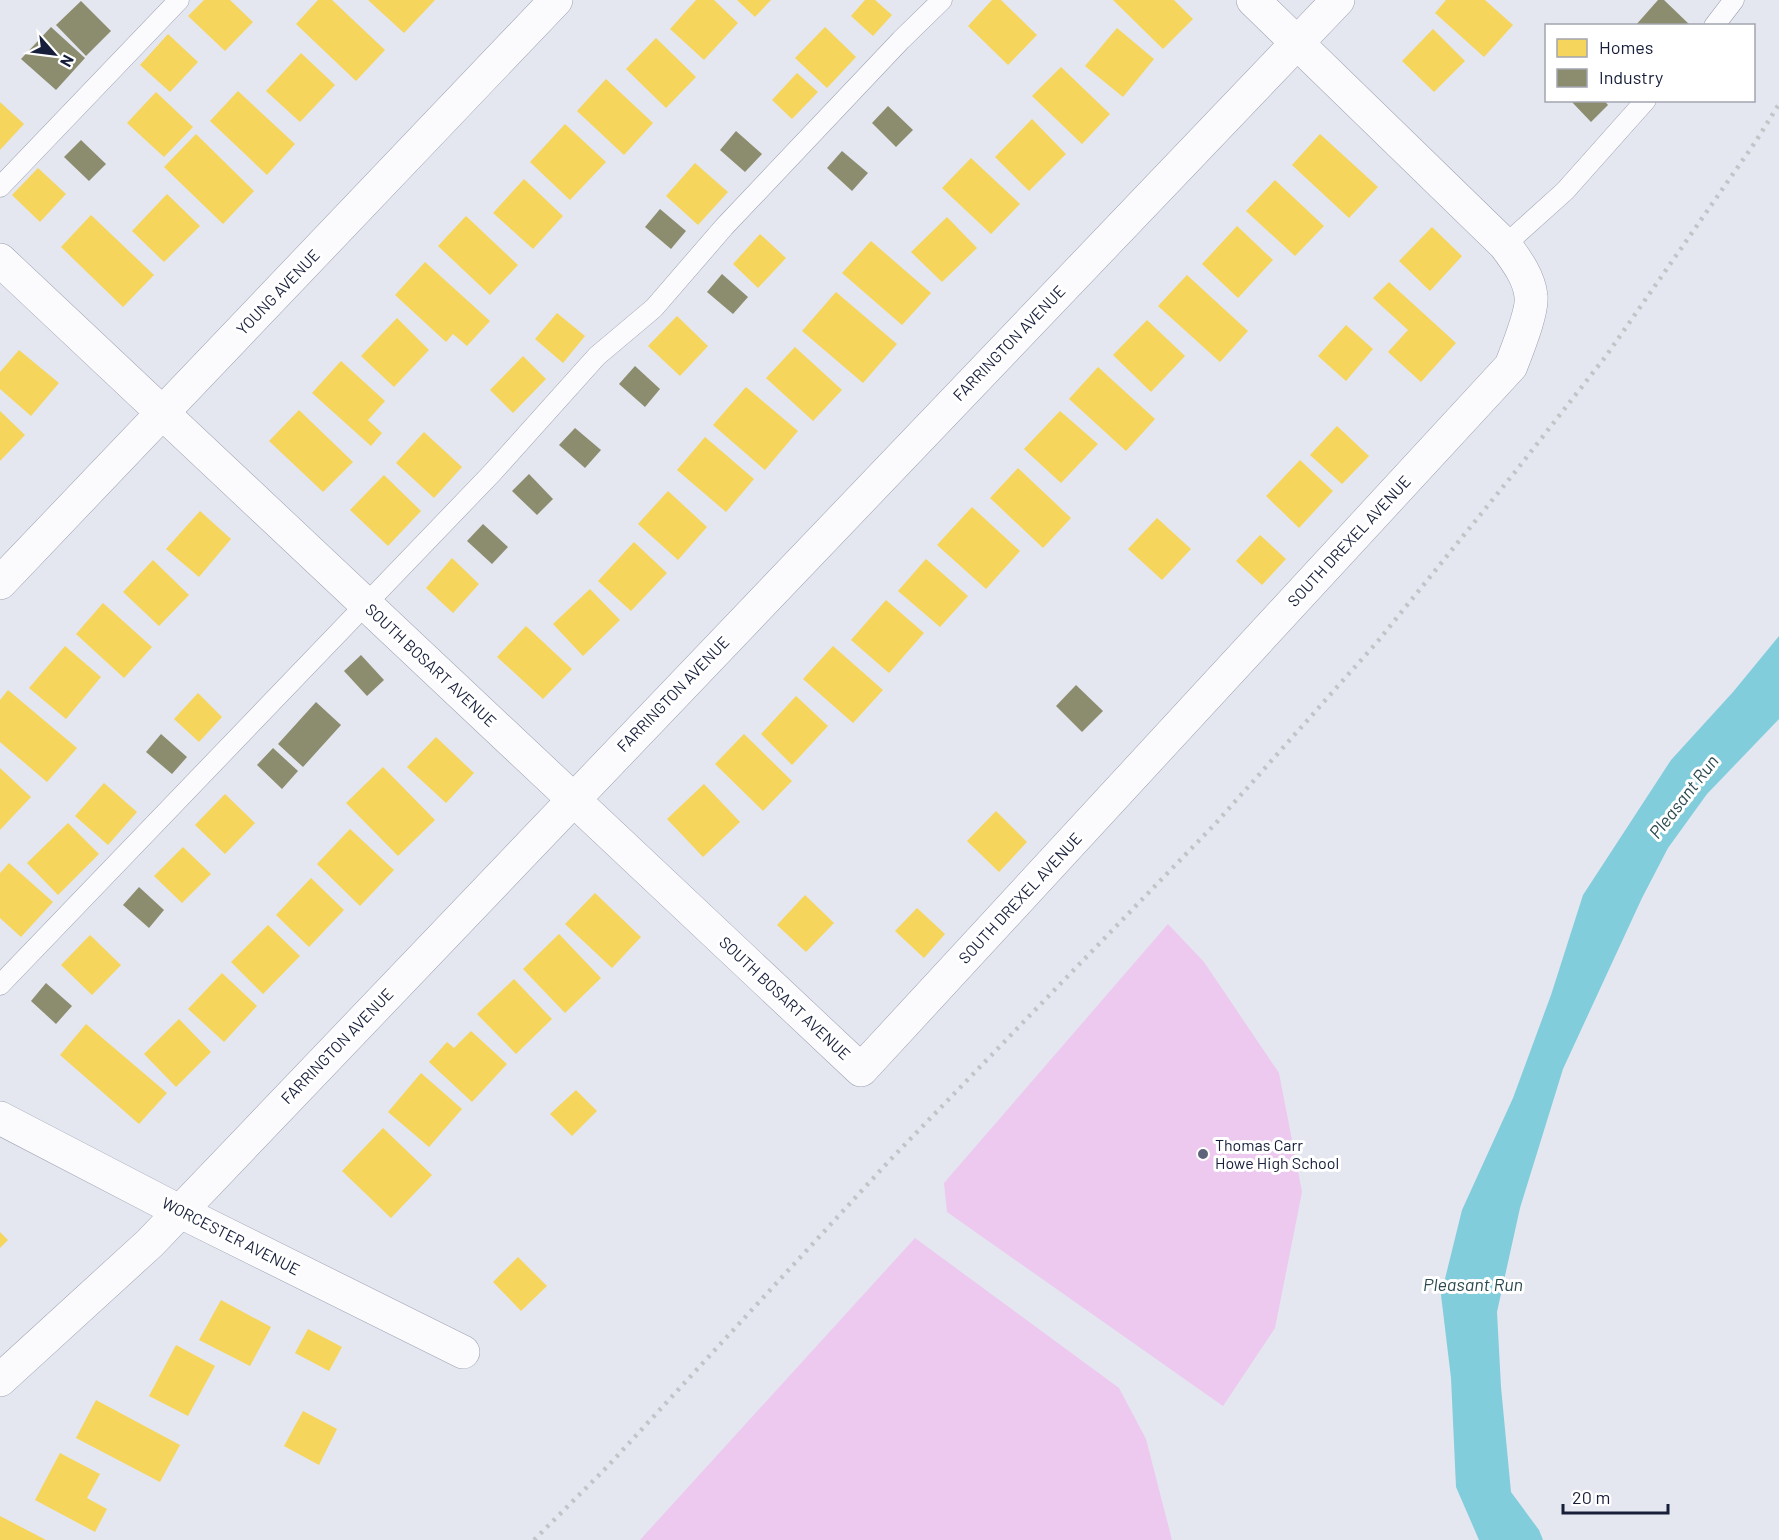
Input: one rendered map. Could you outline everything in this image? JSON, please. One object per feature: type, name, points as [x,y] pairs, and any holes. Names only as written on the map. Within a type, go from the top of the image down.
[{"type":"street","name":"YOUNG AVENUE","points":[[0,583],[556,0]]},
{"type":"street","name":"SOUTH DREXEL AVENUE","points":[[861,1070],[1511,366],[1523,334],[1531,297],[1520,266],[1505,245],[1253,0]]},
{"type":"street","name":"FARRINGTON AVENUE","points":[[0,1380],[150,1243],[1338,0]]},
{"type":"street","name":"SOUTH BOSART AVENUE","points":[[0,260],[861,1070]]},
{"type":"street","name":"WORCESTER AVENUE","points":[[0,1118],[179,1211],[463,1352]]},
{"type":"lane","points":[[0,187],[179,0]]},
{"type":"lane","points":[[0,985],[492,473],[597,356],[654,308],[724,227],[901,40],[942,0]]},
{"type":"lane","points":[[1716,24],[1734,0]]},
{"type":"lane","points":[[1505,245],[1565,190],[1644,102]]},
{"type":"shaded area","points":[[1168,924],[1204,962],[1279,1073],[1302,1192],[1275,1328],[1223,1406],[947,1212],[944,1183]]},
{"type":"shaded area","points":[[915,1238],[1119,1388],[1146,1439],[1172,1540],[640,1540]]},
{"type":"water","name":"Pleasant Run","points":[[1779,636],[1779,719],[1707,794],[1668,848],[1642,898],[1563,1069],[1520,1208],[1497,1312],[1501,1387],[1511,1492],[1539,1530],[1543,1540],[1479,1540],[1456,1487],[1451,1378],[1441,1295],[1462,1210],[1513,1098],[1551,995],[1583,895],[1671,760],[1733,692]]},
{"type":"building: Homes","points":[[204,0],[230,0],[253,22],[225,51],[188,16]]},
{"type":"building: Homes","points":[[318,0],[332,0],[385,50],[356,81],[296,24]]},
{"type":"building: Homes","points":[[368,0],[435,0],[404,33]]},
{"type":"building: Homes","points":[[696,0],[714,0],[738,23],[704,60],[670,29]]},
{"type":"building: Homes","points":[[737,0],[771,0],[755,17]]},
{"type":"building: Homes","points":[[865,0],[875,0],[892,15],[873,36],[851,16]]},
{"type":"building: Homes","points":[[992,0],[1001,0],[1037,35],[1008,65],[968,26]]},
{"type":"building: Homes","points":[[1113,0],[1174,0],[1193,19],[1163,49]]},
{"type":"building: Homes","points":[[1446,0],[1485,0],[1513,25],[1484,57],[1435,13]]},
{"type":"building: Homes","points":[[825,27],[856,57],[827,88],[795,58]]},
{"type":"building: Homes","points":[[1117,28],[1154,59],[1123,97],[1085,66]]},
{"type":"building: Homes","points":[[1433,29],[1465,61],[1434,92],[1402,61]]},
{"type":"building: Homes","points":[[168,34],[198,62],[170,92],[140,65]]},
{"type":"building: Homes","points":[[656,38],[696,77],[666,108],[626,69]]},
{"type":"building: Homes","points":[[301,53],[335,85],[300,122],[266,91]]},
{"type":"building: Homes","points":[[1061,67],[1110,114],[1082,144],[1032,96]]},
{"type":"building: Homes","points":[[797,73],[818,92],[792,119],[772,100]]},
{"type":"building: Homes","points":[[606,79],[653,123],[624,155],[577,111]]},
{"type":"building: Homes","points":[[238,91],[295,144],[267,175],[210,121]]},
{"type":"building: Homes","points":[[156,92],[193,127],[164,157],[127,123]]},
{"type":"building: Homes","points":[[0,102],[24,124],[0,150]]},
{"type":"building: Homes","points":[[1032,119],[1066,154],[1029,191],[995,157]]},
{"type":"building: Homes","points":[[565,124],[606,162],[570,200],[530,162]]},
{"type":"building: Homes","points":[[196,134],[254,191],[223,224],[164,167]]},
{"type":"building: Homes","points":[[1320,134],[1378,187],[1349,218],[1292,165]]},
{"type":"building: Homes","points":[[971,158],[1020,204],[991,234],[942,188]]},
{"type":"building: Homes","points":[[695,163],[728,192],[698,225],[666,196]]},
{"type":"building: Homes","points":[[38,168],[66,194],[40,222],[12,195]]},
{"type":"building: Homes","points":[[524,179],[563,216],[533,249],[493,213]]},
{"type":"building: Homes","points":[[1275,180],[1324,226],[1295,256],[1246,211]]},
{"type":"building: Homes","points":[[167,194],[200,226],[164,262],[132,231]]},
{"type":"building: Homes","points":[[91,215],[154,275],[123,307],[61,247]]},
{"type":"building: Homes","points":[[466,216],[518,265],[490,295],[438,246]]},
{"type":"building: Homes","points":[[947,217],[977,248],[942,282],[911,252]]},
{"type":"building: Homes","points":[[1237,226],[1273,260],[1238,298],[1202,264]]},
{"type":"building: Homes","points":[[1432,227],[1462,256],[1430,291],[1399,261]]},
{"type":"building: Homes","points":[[760,234],[786,258],[758,288],[733,264]]},
{"type":"building: Homes","points":[[871,241],[931,293],[902,325],[842,273]]},
{"type":"building: Homes","points":[[425,262],[490,321],[467,346],[453,334],[446,342],[395,295]]},
{"type":"building: Homes","points":[[1187,275],[1248,331],[1220,362],[1158,306]]},
{"type":"building: Homes","points":[[1389,282],[1456,343],[1421,382],[1388,352],[1408,330],[1373,298]]},
{"type":"building: Homes","points":[[836,292],[897,344],[863,383],[802,331]]},
{"type":"building: Homes","points":[[557,313],[585,336],[563,363],[535,339]]},
{"type":"building: Homes","points":[[677,316],[708,346],[680,376],[648,346]]},
{"type":"building: Homes","points":[[397,318],[429,350],[394,387],[361,356]]},
{"type":"building: Homes","points":[[1147,320],[1185,356],[1151,392],[1113,355]]},
{"type":"building: Homes","points":[[1346,325],[1373,349],[1346,381],[1318,356]]},
{"type":"building: Homes","points":[[795,347],[842,390],[813,421],[766,378]]},
{"type":"building: Homes","points":[[19,350],[59,383],[31,416],[0,389],[0,372]]},
{"type":"building: Homes","points":[[523,356],[546,379],[513,413],[490,390]]},
{"type":"building: Homes","points":[[341,361],[385,401],[368,420],[382,433],[371,446],[312,393]]},
{"type":"building: Homes","points":[[1098,367],[1155,419],[1126,451],[1069,399]]},
{"type":"building: Homes","points":[[746,387],[798,431],[765,470],[713,425]]},
{"type":"building: Homes","points":[[299,410],[353,462],[323,492],[269,441]]},
{"type":"building: Homes","points":[[0,411],[25,435],[0,461]]},
{"type":"building: Homes","points":[[1060,411],[1098,444],[1061,483],[1024,449]]},
{"type":"building: Homes","points":[[1337,426],[1369,456],[1342,484],[1310,455]]},
{"type":"building: Homes","points":[[424,432],[462,467],[434,498],[396,463]]},
{"type":"building: Homes","points":[[705,437],[754,479],[726,512],[677,470]]},
{"type":"building: Homes","points":[[1300,460],[1333,491],[1299,528],[1266,496]]},
{"type":"building: Homes","points":[[1018,468],[1071,518],[1043,548],[990,498]]},
{"type":"building: Homes","points":[[384,475],[421,511],[388,546],[350,510]]},
{"type":"building: Homes","points":[[668,491],[707,527],[678,560],[638,524]]},
{"type":"building: Homes","points":[[972,507],[1020,551],[986,589],[937,545]]},
{"type":"building: Homes","points":[[200,511],[231,539],[199,577],[166,549]]},
{"type":"building: Homes","points":[[1157,518],[1191,549],[1162,580],[1128,549]]},
{"type":"building: Homes","points":[[1260,535],[1286,559],[1262,585],[1236,561]]},
{"type":"building: Homes","points":[[634,542],[667,573],[631,611],[598,581]]},
{"type":"building: Homes","points":[[452,558],[479,584],[453,613],[426,588]]},
{"type":"building: Homes","points":[[926,559],[968,596],[940,627],[898,591]]},
{"type":"building: Homes","points":[[153,560],[189,595],[159,626],[123,592]]},
{"type":"building: Homes","points":[[590,589],[620,620],[583,656],[553,624]]},
{"type":"building: Homes","points":[[886,600],[924,633],[889,673],[851,640]]},
{"type":"building: Homes","points":[[103,603],[152,647],[124,678],[76,634]]},
{"type":"building: Homes","points":[[526,626],[572,669],[543,699],[497,657]]},
{"type":"building: Homes","points":[[65,646],[101,677],[66,719],[29,688]]},
{"type":"building: Homes","points":[[833,646],[883,690],[853,723],[803,679]]},
{"type":"building: Homes","points":[[8,690],[77,748],[47,782],[0,742],[0,700]]},
{"type":"building: Homes","points":[[198,693],[222,717],[199,742],[174,719]]},
{"type":"building: Homes","points":[[796,696],[828,726],[792,765],[761,734]]},
{"type":"building: Homes","points":[[744,734],[792,781],[763,811],[715,764]]},
{"type":"building: Homes","points":[[436,737],[474,773],[446,803],[407,767]]},
{"type":"building: Homes","points":[[383,767],[435,820],[398,856],[346,803]]},
{"type":"building: Homes","points":[[0,768],[31,797],[0,830]]},
{"type":"building: Homes","points":[[104,783],[137,812],[108,845],[75,816]]},
{"type":"building: Homes","points":[[704,784],[740,822],[703,857],[667,819]]},
{"type":"building: Homes","points":[[225,794],[255,823],[225,854],[195,825]]},
{"type":"building: Homes","points":[[996,811],[1027,842],[999,872],[967,841]]},
{"type":"building: Homes","points":[[68,823],[99,854],[58,895],[27,863]]},
{"type":"building: Homes","points":[[350,829],[394,870],[360,906],[317,864]]},
{"type":"building: Homes","points":[[183,847],[211,874],[182,903],[154,876]]},
{"type":"building: Homes","points":[[9,863],[53,902],[21,937],[0,918],[0,873]]},
{"type":"building: Homes","points":[[311,878],[344,910],[309,947],[276,915]]},
{"type":"building: Homes","points":[[595,893],[641,937],[612,968],[565,924]]},
{"type":"building: Homes","points":[[805,895],[834,923],[806,952],[777,925]]},
{"type":"building: Homes","points":[[917,908],[945,934],[924,958],[895,931]]},
{"type":"building: Homes","points":[[268,925],[300,956],[263,994],[231,962]]},
{"type":"building: Homes","points":[[559,934],[601,978],[565,1013],[523,969]]},
{"type":"building: Homes","points":[[90,935],[121,965],[92,995],[61,965]]},
{"type":"building: Homes","points":[[222,973],[257,1006],[224,1042],[188,1009]]},
{"type":"building: Homes","points":[[514,979],[552,1019],[516,1054],[477,1014]]},
{"type":"building: Homes","points":[[179,1019],[211,1052],[176,1087],[144,1054]]},
{"type":"building: Homes","points":[[86,1024],[167,1093],[139,1124],[60,1055]]},
{"type":"building: Homes","points":[[471,1031],[507,1064],[472,1102],[429,1062],[447,1042],[454,1048]]},
{"type":"building: Homes","points":[[421,1073],[462,1109],[429,1147],[388,1112]]},
{"type":"building: Homes","points":[[576,1090],[597,1111],[572,1136],[550,1114]]},
{"type":"building: Homes","points":[[383,1128],[432,1175],[391,1218],[342,1171]]},
{"type":"building: Homes","points":[[0,1232],[8,1240],[0,1248]]},
{"type":"building: Homes","points":[[518,1257],[547,1286],[521,1311],[493,1282]]},
{"type":"building: Homes","points":[[221,1300],[271,1327],[250,1366],[199,1340]]},
{"type":"building: Homes","points":[[308,1329],[342,1347],[329,1371],[295,1353]]},
{"type":"building: Homes","points":[[176,1345],[215,1366],[188,1416],[149,1396]]},
{"type":"building: Homes","points":[[96,1400],[180,1445],[160,1482],[76,1438]]},
{"type":"building: Homes","points":[[303,1411],[337,1429],[319,1465],[284,1446]]},
{"type":"building: Homes","points":[[60,1453],[100,1474],[87,1498],[107,1509],[95,1532],[35,1500]]},
{"type":"building: Homes","points":[[0,1516],[46,1540],[0,1540]]},
{"type":"building: Industry","points":[[1658,0],[1664,0],[1689,24],[1637,24]]},
{"type":"building: Industry","points":[[81,1],[111,31],[86,56],[56,25]]},
{"type":"building: Industry","points":[[51,27],[85,58],[56,90],[21,59]]},
{"type":"building: Industry","points":[[1572,102],[1606,102],[1608,105],[1591,122]]},
{"type":"building: Industry","points":[[888,106],[913,130],[896,147],[872,123]]},
{"type":"building: Industry","points":[[736,131],[762,154],[745,172],[720,150]]},
{"type":"building: Industry","points":[[81,140],[106,164],[89,181],[64,157]]},
{"type":"building: Industry","points":[[842,151],[868,173],[852,191],[827,168]]},
{"type":"building: Industry","points":[[660,209],[686,231],[671,249],[645,227]]},
{"type":"building: Industry","points":[[722,274],[748,297],[733,314],[707,292]]},
{"type":"building: Industry","points":[[635,366],[660,389],[645,407],[619,384]]},
{"type":"building: Industry","points":[[575,428],[601,450],[585,468],[559,445]]},
{"type":"building: Industry","points":[[529,474],[553,499],[537,515],[512,491]]},
{"type":"building: Industry","points":[[483,524],[508,547],[492,564],[467,541]]},
{"type":"building: Industry","points":[[361,655],[384,680],[367,696],[344,671]]},
{"type":"building: Industry","points":[[1076,685],[1103,711],[1082,732],[1056,706]]},
{"type":"building: Industry","points":[[316,702],[341,725],[303,767],[278,744]]},
{"type":"building: Industry","points":[[161,734],[187,757],[172,774],[146,752]]},
{"type":"building: Industry","points":[[273,748],[298,771],[282,789],[257,765]]},
{"type":"building: Industry","points":[[139,887],[164,910],[149,928],[123,905]]},
{"type":"building: Industry","points":[[46,983],[72,1006],[56,1024],[31,1001]]},
{"type":"railway","points":[[534,1540],[607,1467],[890,1160],[1216,823],[1378,641],[1606,356],[1756,141],[1779,104]]},
{"type":"place","name":"Thomas Carr Howe High School","points":[[1203,1154]]}]
